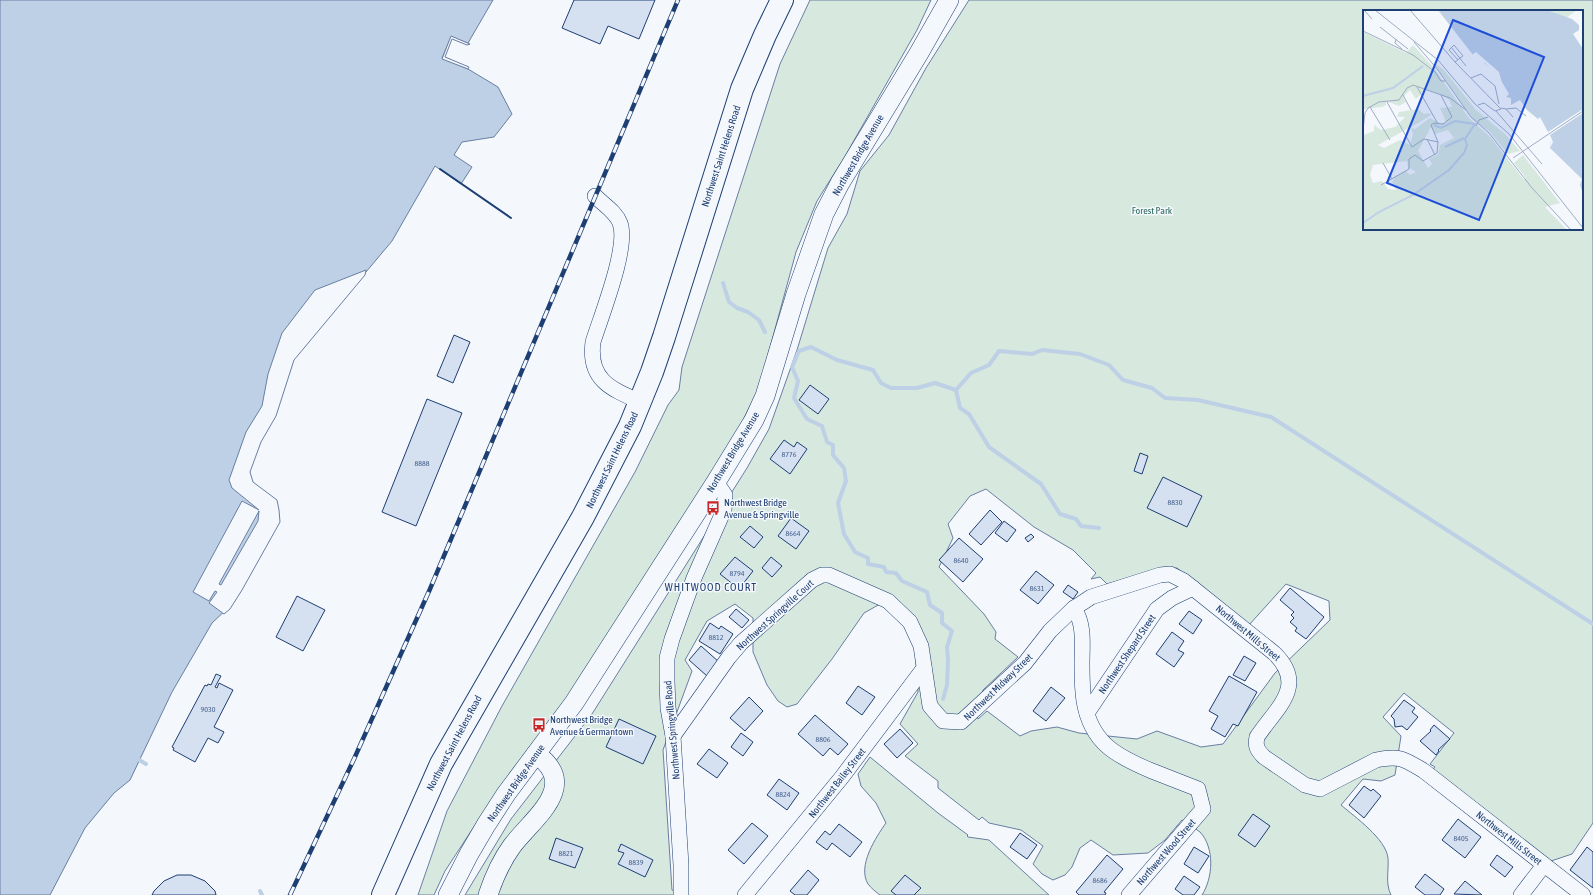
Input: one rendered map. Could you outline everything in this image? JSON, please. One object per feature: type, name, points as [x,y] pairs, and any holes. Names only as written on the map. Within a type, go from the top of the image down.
[{"type":"highway","name":"Northwest Saint Helens Road","points":[[383,895],[441,764],[583,517],[641,402],[664,337],[742,89],[782,0]]},
{"type":"main road","name":"Northwest Bridge Avenue","points":[[448,895],[486,825],[506,794],[574,703],[716,482],[754,420],[765,396],[788,317],[822,219],[830,202],[878,118],[919,53],[949,0]]},
{"type":"main road","points":[[488,895],[497,870],[512,846],[546,806],[552,796],[555,787],[554,777],[546,762],[536,754]]},
{"type":"street","points":[[595,196],[618,218],[622,230],[622,241],[619,259],[593,342],[593,364],[601,379],[608,386],[641,402]]},
{"type":"street","name":"Northwest Springville Road","points":[[681,895],[681,865],[673,736],[668,708],[667,658],[672,639],[694,578],[724,510],[725,495],[716,482]]},
{"type":"street","name":"Northwest Mills Street","points":[[1074,608],[1091,597],[1148,578],[1170,574],[1184,581],[1274,653],[1288,672],[1290,680],[1287,695],[1257,737],[1255,744],[1258,751],[1264,757],[1305,785],[1320,789],[1376,760],[1386,758],[1403,758],[1424,771],[1583,895]]},
{"type":"street","name":"Northwest Springville Court","points":[[673,736],[729,657],[741,643],[812,580],[822,575]]},
{"type":"street","name":"Northwest Midway Street","points":[[822,575],[830,575],[888,601],[910,622],[921,646],[930,706],[944,721],[961,722],[1025,663],[1050,632],[1074,608]]},
{"type":"street","name":"Northwest Shepard Street","points":[[1086,713],[1157,609],[1172,598],[1193,588]]},
{"type":"street","points":[[1074,608],[1078,615],[1082,631],[1082,682],[1086,713]]},
{"type":"street","name":"Northwest Bailey Street","points":[[745,895],[842,777],[924,668]]},
{"type":"street","name":"Northwest Wood Street","points":[[1086,713],[1096,734],[1112,751],[1127,761],[1198,788],[1204,809],[1129,895]]},
{"type":"street","points":[[1521,895],[1544,865]]},
{"type":"green space","points":[[810,0],[931,0],[917,30],[844,158],[817,201],[796,252],[759,388],[740,426],[571,699],[479,819],[445,871],[434,895],[418,895],[447,811],[502,706],[635,472],[668,405],[679,390],[682,367],[780,64]]},
{"type":"green space","name":"Forest Park","points":[[969,0],[1593,0],[1593,823],[1572,854],[1551,861],[1431,772],[1435,767],[1430,764],[1454,733],[1404,693],[1383,717],[1401,736],[1395,775],[1381,781],[1363,779],[1341,805],[1369,829],[1382,843],[1388,858],[1388,886],[1391,895],[1202,895],[1206,888],[1210,872],[1211,863],[1208,846],[1200,832],[1182,820],[1165,840],[1148,853],[1113,855],[1091,840],[1080,848],[1072,867],[1065,875],[1053,880],[1042,874],[1033,864],[1043,846],[1021,830],[989,823],[982,817],[979,820],[938,788],[938,781],[905,756],[918,744],[900,724],[918,692],[915,645],[905,625],[880,604],[864,613],[832,659],[797,704],[787,707],[778,701],[767,685],[753,652],[753,618],[735,604],[707,621],[685,660],[692,671],[663,750],[672,890],[684,895],[465,895],[511,819],[592,714],[747,468],[769,429],[797,350],[828,248],[847,214],[860,171],[889,135],[926,68]],"holes":[[[986,489],[1034,527],[1073,550],[1096,573],[1091,579],[1100,577],[1107,584],[1159,569],[1177,568],[1249,625],[1286,584],[1329,601],[1330,620],[1275,673],[1223,744],[1201,747],[1157,731],[1137,739],[1079,733],[1057,727],[1031,731],[1020,736],[987,711],[978,719],[977,716],[983,690],[1018,657],[995,639],[996,632],[984,614],[939,567],[953,538],[948,524],[970,496]]]},
{"type":"green space","points":[[870,757],[938,813],[968,835],[968,837],[989,840],[1049,895],[878,894],[868,884],[865,877],[866,860],[877,836],[886,823],[876,803],[861,786],[858,774]]},
{"type":"water","points":[[0,0],[493,0],[468,43],[451,37],[442,58],[468,69],[498,87],[512,114],[494,137],[462,142],[454,155],[472,167],[461,184],[435,166],[392,241],[293,359],[259,441],[248,472],[250,480],[277,503],[228,608],[212,623],[172,692],[130,780],[114,793],[85,828],[50,895],[0,895]]},
{"type":"pier","points":[[451,36],[470,44],[467,45],[452,39],[445,57],[469,67],[468,69],[442,59]]},
{"type":"pier","points":[[366,270],[365,275],[294,360],[276,416],[261,442],[250,472],[253,482],[277,500],[280,522],[242,590],[230,609],[224,614],[209,603],[217,592],[215,591],[209,601],[193,592],[242,501],[259,510],[232,488],[229,480],[246,432],[262,406],[268,374],[282,333],[315,290]],"holes":[[[259,511],[258,521],[221,585],[219,584]]]},
{"type":"building","points":[[574,0],[655,0],[639,39],[608,26],[600,44],[562,28]]},
{"type":"building","points":[[454,335],[470,342],[453,383],[437,376]]},
{"type":"building","points":[[810,385],[829,399],[818,414],[799,400]]},
{"type":"building","points":[[427,399],[462,413],[416,526],[382,512]]},
{"type":"building","points":[[784,440],[794,447],[797,442],[807,449],[790,474],[770,459]]},
{"type":"building","points":[[1140,453],[1148,456],[1142,474],[1134,471]]},
{"type":"building","points":[[1163,477],[1202,496],[1187,527],[1147,508]]},
{"type":"building","points":[[990,510],[1002,522],[981,545],[969,534]]},
{"type":"building","points":[[791,518],[809,531],[796,549],[778,536]]},
{"type":"building","points":[[1004,521],[1016,530],[1007,542],[995,533]]},
{"type":"building","points":[[750,526],[763,537],[754,548],[740,537]]},
{"type":"building","points":[[1031,534],[1034,537],[1028,542],[1025,538]]},
{"type":"building","points":[[959,538],[983,559],[963,582],[939,560]]},
{"type":"building","points":[[735,557],[753,571],[739,589],[720,574]]},
{"type":"building","points":[[771,557],[782,566],[772,577],[762,568]]},
{"type":"building","points":[[1036,571],[1054,585],[1038,604],[1020,590]]},
{"type":"building","points":[[1068,585],[1078,592],[1073,599],[1063,592]]},
{"type":"building","points":[[1290,588],[1324,617],[1306,639],[1295,631],[1297,628],[1290,622],[1294,618],[1291,615],[1294,612],[1280,600]]},
{"type":"building","points":[[297,596],[325,610],[303,651],[276,637]]},
{"type":"building","points":[[736,609],[749,620],[742,628],[729,617]]},
{"type":"building","points":[[1189,611],[1202,620],[1193,634],[1179,624]]},
{"type":"building","points":[[710,623],[719,629],[721,626],[733,634],[720,654],[699,641]]},
{"type":"building","points":[[1172,632],[1184,641],[1178,650],[1184,653],[1174,667],[1156,654]]},
{"type":"building","points":[[701,646],[719,662],[707,676],[689,660]]},
{"type":"building","points":[[1244,656],[1256,663],[1245,681],[1233,675]]},
{"type":"building","points":[[216,674],[221,676],[215,687],[217,688],[219,683],[233,690],[214,727],[224,732],[218,743],[208,738],[195,762],[173,750],[174,748],[172,747],[205,685],[211,685]]},
{"type":"building","points":[[1229,676],[1257,692],[1238,726],[1233,724],[1225,737],[1211,729],[1218,716],[1209,711]]},
{"type":"building","points":[[858,686],[875,697],[862,715],[846,703]]},
{"type":"building","points":[[1051,687],[1065,698],[1046,721],[1033,711]]},
{"type":"building","points":[[749,697],[763,711],[745,731],[730,718]]},
{"type":"building","points":[[1404,700],[1415,708],[1412,712],[1418,717],[1407,730],[1402,726],[1395,727],[1394,719],[1391,716]]},
{"type":"building","points":[[815,715],[848,744],[838,755],[830,748],[823,756],[798,734]]},
{"type":"building","points":[[619,719],[656,736],[643,764],[606,747]]},
{"type":"building","points":[[1434,725],[1450,739],[1438,750],[1439,751],[1436,755],[1420,741],[1431,731],[1430,730]]},
{"type":"building","points":[[900,729],[913,743],[897,758],[884,744]]},
{"type":"building","points":[[741,733],[753,742],[743,756],[731,747]]},
{"type":"building","points":[[709,749],[728,763],[717,778],[697,764]]},
{"type":"building","points":[[779,779],[799,793],[787,810],[767,795]]},
{"type":"building","points":[[1364,786],[1371,791],[1373,789],[1381,796],[1364,818],[1349,805]]},
{"type":"building","points":[[1253,814],[1270,826],[1255,847],[1238,835]]},
{"type":"building","points":[[1458,819],[1481,837],[1465,858],[1442,840]]},
{"type":"building","points":[[752,823],[768,836],[744,864],[728,850]]},
{"type":"building","points":[[839,824],[862,842],[850,857],[832,843],[827,850],[816,842],[825,831],[830,835]]},
{"type":"building","points":[[1020,833],[1037,845],[1027,859],[1010,847]]},
{"type":"building","points":[[556,838],[583,848],[575,868],[549,859]]},
{"type":"building","points":[[621,844],[653,860],[645,877],[618,864],[624,853],[618,851]]},
{"type":"building","points":[[1194,847],[1209,856],[1198,873],[1184,864]]},
{"type":"building","points":[[1587,847],[1593,852],[1593,888],[1570,870]]},
{"type":"building","points":[[1107,855],[1123,869],[1104,892],[1106,893],[1105,895],[1079,895],[1076,892]]},
{"type":"building","points":[[1497,855],[1513,867],[1505,877],[1490,865]]},
{"type":"building","points":[[808,870],[819,880],[807,895],[795,895],[790,891]]},
{"type":"building","points":[[1425,874],[1444,889],[1440,895],[1425,895],[1415,887]]},
{"type":"building","points":[[177,875],[191,875],[205,881],[215,891],[216,895],[152,895],[164,881]]},
{"type":"building","points":[[905,875],[921,888],[914,895],[896,895],[891,891]]},
{"type":"building","points":[[1184,876],[1200,887],[1194,895],[1183,895],[1175,889]]},
{"type":"building","points":[[1465,881],[1482,895],[1454,894]]},
{"type":"waterway","points":[[723,283],[729,302],[737,308],[748,312],[759,320],[765,332]]},
{"type":"waterway","points":[[943,699],[947,685],[947,647],[952,631],[942,623],[942,613],[930,605],[927,592],[902,581],[896,573],[886,572],[884,567],[868,564],[868,558],[855,552],[844,534],[838,503],[846,481],[844,468],[833,455],[833,445],[827,442],[822,426],[807,419],[794,398],[798,381],[792,367],[799,351],[811,347],[837,360],[873,370],[881,383],[891,388],[917,388],[935,383],[956,390]]},
{"type":"waterway","points":[[956,390],[971,373],[989,365],[999,351],[1032,354],[1042,350],[1080,354],[1109,365],[1123,380],[1152,388],[1165,398],[1198,400],[1271,417],[1593,624]]},
{"type":"waterway","points":[[956,390],[960,408],[969,414],[989,447],[1041,484],[1060,514],[1076,519],[1081,526],[1099,528]]},
{"type":"waterway","points":[[136,758],[146,764]]},
{"type":"waterway","points":[[260,891],[262,895]]},
{"type":"railway","points":[[290,895],[354,759],[430,589],[678,0]]},
{"type":"wall","points":[[440,169],[511,218]]},
{"type":"place","name":"Northwest Bridge Avenue & Springville","points":[[713,508]]},
{"type":"place","name":"Northwest Bridge Avenue & Germantown","points":[[539,725]]},
{"type":"district","name":"WHITWOOD COURT","points":[[711,587]]}]
